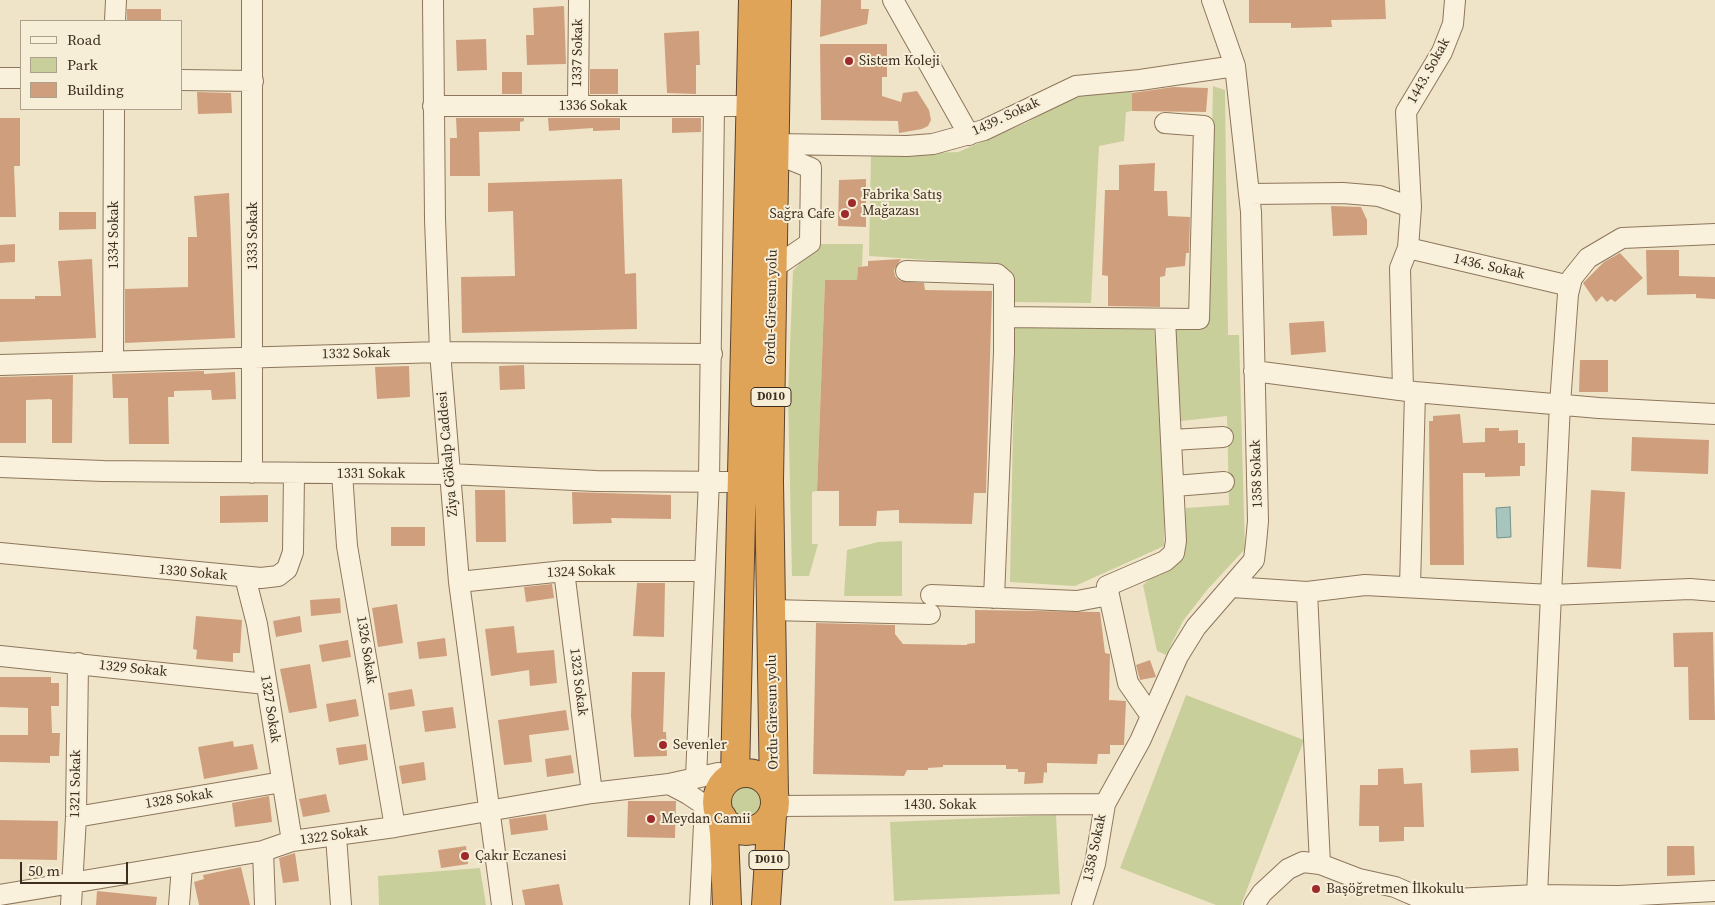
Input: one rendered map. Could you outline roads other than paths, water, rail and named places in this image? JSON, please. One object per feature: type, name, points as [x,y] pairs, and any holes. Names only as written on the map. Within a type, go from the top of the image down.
[{"type":"highway","name":"Ordu-Giresun yolu","points":[[735,775],[753,0]]},
{"type":"highway","name":"Ordu-Giresun yolu","points":[[774,805],[770,481],[777,0]]},
{"type":"highway","points":[[746,773],[759,776],[769,784],[774,805],[760,827],[743,830],[735,828],[713,811],[718,808],[718,795],[724,784],[735,775],[746,773]]},
{"type":"highway","name":"D010","points":[[766,905],[774,805]]},
{"type":"highway","points":[[713,811],[726,905]]},
{"type":"street","points":[[115,20],[116,0]]},
{"type":"street","name":"1333 Sokak","points":[[252,0],[254,357],[252,473]]},
{"type":"street","name":"Ziya Gökalp Caddesi","points":[[432,0],[440,352],[449,474],[459,582],[502,905]]},
{"type":"street","name":"1337 Sokak","points":[[578,106],[579,0]]},
{"type":"street","points":[[893,0],[969,135]]},
{"type":"street","name":"1358 Sokak","points":[[1082,905],[1095,864],[1105,804],[1151,716],[1178,656],[1196,627],[1254,560],[1258,521],[1249,194],[1235,66],[1212,0]]},
{"type":"street","name":"1443. Sokak","points":[[1411,207],[1406,112],[1442,52],[1454,24],[1455,0]]},
{"type":"street","name":"1439. Sokak","points":[[774,148],[934,144],[984,130],[1076,86],[1140,80],[1235,66]]},
{"type":"street","points":[[0,78],[20,78]]},
{"type":"street","points":[[182,80],[252,81]]},
{"type":"street","name":"1336 Sokak","points":[[433,106],[752,106]]},
{"type":"street","points":[[696,777],[709,480],[714,107]]},
{"type":"street","name":"1334 Sokak","points":[[113,361],[114,110]]},
{"type":"street","points":[[1004,317],[1199,319],[1204,126],[1165,124]]},
{"type":"street","points":[[772,269],[810,243],[811,168],[774,148]]},
{"type":"street","points":[[1249,194],[1344,193],[1379,196],[1411,207],[1408,248],[1400,268],[1409,391],[1410,587]]},
{"type":"street","points":[[1537,895],[1560,404],[1572,278],[1588,258],[1622,238],[1715,234]]},
{"type":"street","name":"1436. Sokak","points":[[1408,248],[1570,286]]},
{"type":"street","points":[[906,271],[993,274],[1002,276],[1004,284],[1004,317],[994,598]]},
{"type":"street","points":[[1151,716],[1128,683],[1107,586],[1156,566],[1174,553],[1176,541],[1175,486],[1165,319]]},
{"type":"street","name":"1332 Sokak","points":[[0,365],[440,352],[712,354]]},
{"type":"street","points":[[1254,371],[1409,391],[1560,404],[1715,414]]},
{"type":"street","points":[[1172,440],[1223,437]]},
{"type":"street","name":"1331 Sokak","points":[[0,467],[294,474],[449,474],[596,481],[709,480],[742,482]]},
{"type":"street","name":"1326 Sokak","points":[[342,473],[347,546],[395,827]]},
{"type":"street","name":"1330 Sokak","points":[[0,554],[245,577],[278,576],[287,570],[293,552],[294,474]]},
{"type":"street","points":[[1175,486],[1224,482]]},
{"type":"street","name":"1324 Sokak","points":[[459,582],[564,571],[704,570]]},
{"type":"street","name":"1323 Sokak","points":[[564,571],[592,793]]},
{"type":"street","name":"1327 Sokak","points":[[245,577],[257,624],[292,842]]},
{"type":"street","points":[[1232,587],[1307,592],[1365,585],[1551,595],[1690,589],[1715,591]]},
{"type":"street","points":[[1307,592],[1320,864]]},
{"type":"street","points":[[772,610],[931,604],[994,598],[1077,601],[1110,595]]},
{"type":"street","name":"1329 Sokak","points":[[0,656],[266,684]]},
{"type":"street","name":"1321 Sokak","points":[[71,905],[76,816],[78,663]]},
{"type":"street","name":"1322 Sokak","points":[[0,895],[72,882],[182,866],[263,851],[292,842],[395,827],[592,793],[669,784],[718,773],[735,775]]},
{"type":"street","name":"1328 Sokak","points":[[76,816],[282,782]]},
{"type":"street","points":[[669,784],[713,811],[700,905]]},
{"type":"street","name":"1430. Sokak","points":[[774,805],[1105,804]]},
{"type":"street","points":[[336,836],[341,905]]},
{"type":"street","points":[[263,851],[265,905]]},
{"type":"street","points":[[1254,905],[1262,893],[1288,869],[1303,862],[1320,864],[1359,879],[1395,887],[1434,904],[1454,899],[1537,895],[1620,896],[1715,891]]},
{"type":"street","points":[[179,905],[182,866]]},
{"type":"water","points":[[1510,507],[1511,537],[1497,538],[1496,508]]},
{"type":"place","name":"Sistem Koleji","points":[[849,61]]},
{"type":"place","name":"Fabrika Satış Mağazası","points":[[852,203]]},
{"type":"place","name":"Sağra Cafe","points":[[845,214]]},
{"type":"place","name":"Sevenler","points":[[663,745]]},
{"type":"place","name":"Meydan Camii","points":[[651,819]]},
{"type":"place","name":"Çakır Eczanesi","points":[[465,856]]},
{"type":"place","name":"Başöğretmen İlkokulu","points":[[1316,889]]}]
